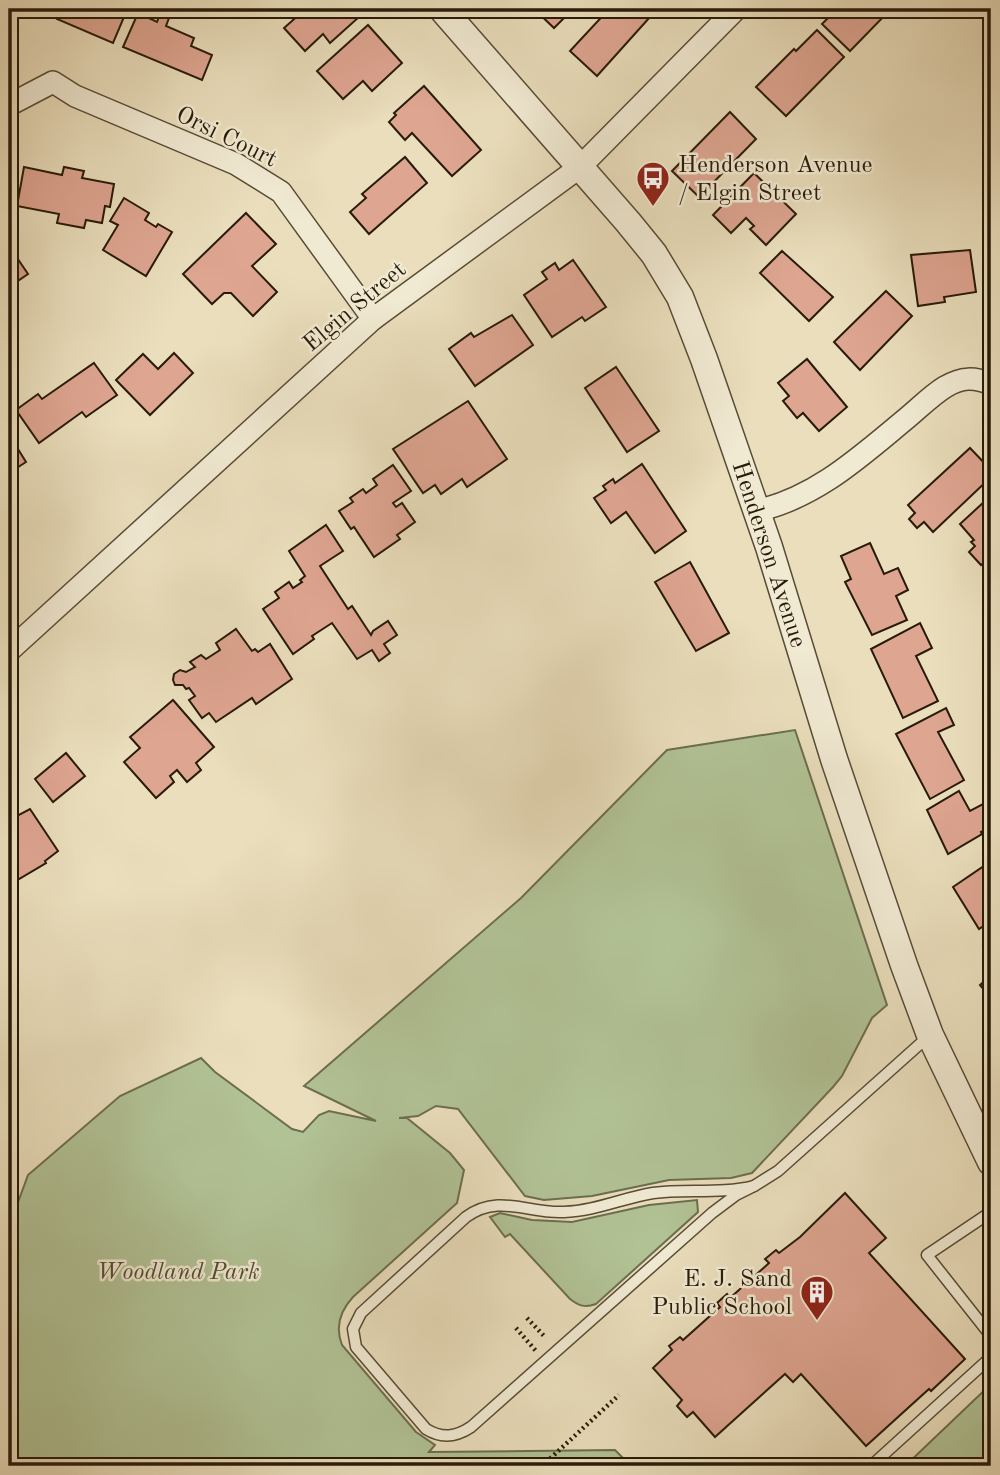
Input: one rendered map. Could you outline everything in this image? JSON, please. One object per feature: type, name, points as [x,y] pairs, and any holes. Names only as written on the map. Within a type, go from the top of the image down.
[{"type":"street","name":"Henderson Avenue","points":[[442,9],[654,254],[680,298],[709,370],[862,842],[930,1035],[991,1162]]},
{"type":"street","name":"Elgin Street","points":[[9,651],[373,319],[580,167],[736,9]]},
{"type":"street","name":"Orsi Court","points":[[9,105],[53,82],[75,96],[236,164],[281,192],[373,319]]},
{"type":"street","points":[[756,511],[774,507],[814,489],[851,465],[944,388],[976,378],[991,384]]},
{"type":"lane","points":[[754,1185],[738,1189],[652,1194],[571,1212],[543,1212],[500,1204],[483,1207],[466,1217],[361,1313],[353,1329],[356,1347],[426,1429],[438,1436],[459,1434],[471,1427],[712,1213],[736,1195],[754,1185],[778,1171],[930,1035]]},
{"type":"lane","points":[[991,1212],[927,1255],[991,1336]]},
{"type":"lane","points":[[872,1466],[991,1357]]},
{"type":"path","points":[[527,1318],[548,1341]]},
{"type":"path","points":[[516,1328],[537,1351]]},
{"type":"path","points":[[542,1466],[619,1395]]},
{"type":"green space","name":"Woodland Park","points":[[795,730],[887,1005],[872,1018],[842,1076],[752,1173],[731,1178],[669,1180],[592,1196],[544,1200],[525,1196],[458,1109],[436,1106],[418,1116],[399,1118],[407,1118],[450,1153],[464,1170],[457,1203],[353,1297],[340,1320],[342,1345],[416,1432],[435,1445],[429,1452],[615,1450],[631,1466],[9,1466],[9,1227],[28,1175],[120,1096],[201,1058],[215,1072],[292,1129],[303,1132],[319,1115],[329,1111],[376,1121],[304,1086],[521,898],[667,750]]},
{"type":"green space","points":[[697,1200],[698,1212],[596,1304],[589,1306],[579,1305],[570,1299],[510,1234],[505,1237],[490,1217],[500,1213],[532,1220],[572,1222],[649,1205]]},
{"type":"green space","points":[[991,1384],[991,1466],[905,1466]]},
{"type":"building","points":[[9,9],[40,9],[12,17],[16,28],[9,30]]},
{"type":"building","points":[[61,9],[105,9],[124,17],[113,43],[57,19]]},
{"type":"building","points":[[300,9],[352,9],[359,17],[330,43],[323,34],[305,51],[284,28],[302,12]]},
{"type":"building","points":[[534,9],[573,9],[554,28]]},
{"type":"building","points":[[609,9],[613,12],[616,9],[641,9],[650,17],[597,76],[570,51]]},
{"type":"building","points":[[837,9],[891,9],[850,51],[822,24]]},
{"type":"building","points":[[138,13],[157,22],[160,14],[169,18],[166,26],[194,38],[191,46],[212,55],[202,80],[123,47]]},
{"type":"building","points":[[368,25],[402,63],[372,91],[363,81],[343,99],[317,71]]},
{"type":"building","points":[[817,30],[844,57],[786,116],[756,87]]},
{"type":"building","points":[[424,86],[481,150],[452,176],[412,133],[405,140],[389,122],[396,115],[394,113]]},
{"type":"building","points":[[730,112],[756,139],[699,197],[672,171]]},
{"type":"building","points":[[405,157],[427,183],[369,234],[350,212],[366,198],[362,194]]},
{"type":"building","points":[[24,167],[62,175],[64,167],[84,171],[82,178],[114,184],[110,207],[105,206],[102,223],[86,220],[84,228],[57,223],[59,214],[17,206]]},
{"type":"building","points":[[754,173],[796,214],[766,245],[750,229],[754,226],[746,218],[731,233],[713,215]]},
{"type":"building","points":[[124,198],[149,213],[145,220],[172,232],[146,276],[103,250],[118,225],[110,221]]},
{"type":"building","points":[[246,213],[276,244],[252,266],[277,292],[253,316],[231,293],[224,293],[212,304],[183,274]]},
{"type":"building","points":[[991,245],[991,276],[987,276]]},
{"type":"building","points":[[9,246],[28,274],[9,287]]},
{"type":"building","points":[[970,250],[976,292],[944,297],[945,302],[918,306],[911,255]]},
{"type":"building","points":[[782,251],[833,297],[809,321],[760,273]]},
{"type":"building","points":[[573,260],[606,307],[585,321],[582,317],[552,337],[524,295],[547,279],[542,272],[555,263],[559,270]]},
{"type":"building","points":[[886,291],[912,316],[860,370],[834,342]]},
{"type":"building","points":[[512,315],[533,345],[475,386],[449,349],[471,333],[474,337]]},
{"type":"building","points":[[174,353],[193,373],[150,415],[116,380],[143,354],[158,369]]},
{"type":"building","points":[[807,359],[847,407],[819,431],[803,413],[797,418],[783,401],[789,396],[778,383]]},
{"type":"building","points":[[94,363],[117,395],[86,417],[82,412],[39,443],[16,410],[38,394],[42,399]]},
{"type":"building","points":[[616,367],[659,431],[627,452],[585,388]]},
{"type":"building","points":[[468,401],[507,459],[467,487],[462,479],[441,494],[435,485],[423,493],[393,449]]},
{"type":"building","points":[[13,441],[26,462],[9,473],[9,444]]},
{"type":"building","points":[[970,448],[991,470],[991,477],[933,532],[924,522],[917,528],[909,519],[915,513],[908,505]]},
{"type":"building","points":[[642,464],[686,531],[655,553],[626,512],[611,523],[594,498],[606,490],[603,486],[613,479],[615,483]]},
{"type":"building","points":[[393,465],[411,491],[393,503],[396,507],[402,503],[415,522],[397,535],[400,539],[374,557],[354,527],[351,529],[339,511],[353,502],[350,498],[363,489],[366,493],[377,485],[373,479]]},
{"type":"building","points":[[985,501],[991,508],[991,564],[987,560],[981,565],[969,552],[975,546],[971,542],[974,540],[960,524]]},
{"type":"building","points":[[326,525],[343,551],[320,566],[348,609],[352,606],[371,635],[388,621],[397,635],[384,644],[390,653],[379,661],[372,650],[357,659],[332,623],[312,636],[314,639],[293,654],[263,609],[279,598],[275,592],[289,582],[293,588],[302,582],[300,580],[305,576],[289,551]]},
{"type":"building","points":[[870,543],[884,574],[898,568],[908,590],[896,596],[907,620],[872,635],[845,582],[851,579],[841,556]]},
{"type":"building","points":[[690,562],[729,633],[696,651],[655,582]]},
{"type":"building","points":[[920,623],[932,648],[916,656],[938,701],[903,718],[871,649]]},
{"type":"building","points":[[236,629],[252,651],[255,649],[258,652],[270,644],[292,679],[256,704],[252,698],[216,722],[209,713],[202,718],[189,700],[195,696],[189,688],[175,685],[174,674],[195,667],[190,662],[201,655],[206,659],[220,650],[216,643]]},
{"type":"building","points":[[173,700],[214,747],[196,763],[201,770],[187,782],[177,770],[170,776],[174,782],[156,798],[124,762],[140,748],[130,737]]},
{"type":"building","points":[[946,708],[954,725],[938,732],[964,780],[930,799],[896,734]]},
{"type":"building","points":[[66,753],[85,776],[53,802],[35,779]]},
{"type":"building","points":[[959,791],[970,811],[983,804],[991,818],[991,827],[948,854],[927,810]]},
{"type":"building","points":[[30,809],[58,851],[45,861],[46,863],[9,885],[9,820]]},
{"type":"building","points":[[984,866],[991,876],[991,921],[979,929],[953,887]]},
{"type":"building","points":[[991,938],[991,955],[983,945]]},
{"type":"building","points":[[991,975],[991,998],[980,985]]},
{"type":"building","name":"E. J. Sand Public School","points":[[845,1193],[886,1238],[869,1253],[965,1359],[866,1446],[801,1374],[793,1382],[785,1374],[715,1437],[693,1412],[687,1417],[677,1406],[682,1400],[653,1368],[672,1350],[669,1346],[680,1337],[683,1340],[720,1307],[717,1303],[727,1294],[730,1298],[769,1263],[765,1259],[776,1250],[779,1253],[800,1237]]},
{"type":"place","name":"Henderson Avenue / Elgin Street","points":[[653,208]]},
{"type":"place","name":"E. J. Sand Public School","points":[[817,1322]]}]
